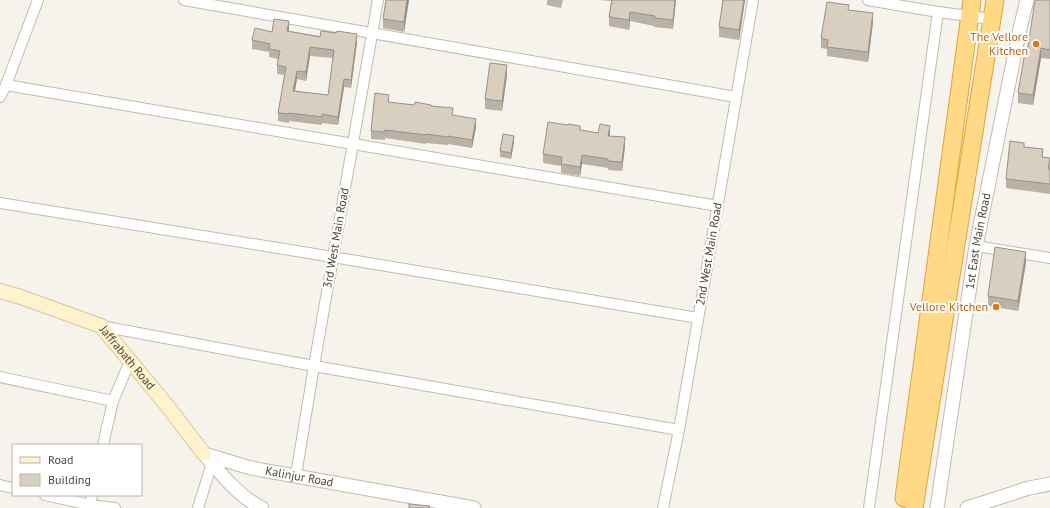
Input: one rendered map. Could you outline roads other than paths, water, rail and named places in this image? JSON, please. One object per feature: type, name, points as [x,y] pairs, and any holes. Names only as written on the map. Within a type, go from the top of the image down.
[{"type":"highway","points":[[914,508],[996,6]]},
{"type":"highway","points":[[903,508],[971,8]]},
{"type":"main road","name":"Jaffrabath Road","points":[[0,291],[22,296],[101,326],[169,408],[208,459]]},
{"type":"street","points":[[0,97],[6,85],[38,0]]},
{"type":"street","points":[[184,0],[736,97]]},
{"type":"street","name":"3rd West Main Road","points":[[296,475],[378,0]]},
{"type":"street","name":"2nd West Main Road","points":[[663,508],[679,430],[752,0]]},
{"type":"street","points":[[868,0],[938,12],[996,6]]},
{"type":"street","name":"1st East Main Road","points":[[937,508],[976,246],[1018,33],[1027,0]]},
{"type":"street","points":[[869,508],[938,12]]},
{"type":"street","points":[[6,85],[718,206]]},
{"type":"street","points":[[0,203],[698,318]]},
{"type":"street","points":[[976,246],[1050,258]]},
{"type":"street","points":[[101,326],[314,366],[679,430]]},
{"type":"street","points":[[103,444],[113,401],[130,361]]},
{"type":"street","points":[[0,377],[113,401]]},
{"type":"street","points":[[198,508],[208,459]]},
{"type":"street","points":[[208,459],[233,488],[252,503],[262,508]]},
{"type":"street","name":"Kalinjur Road","points":[[208,459],[474,508]]},
{"type":"street","points":[[967,508],[1029,488],[1050,484]]},
{"type":"street","points":[[0,485],[12,488]]},
{"type":"street","points":[[54,496],[91,500],[115,508]]},
{"type":"place","name":"The Vellore Kitchen","points":[[1036,44]]},
{"type":"place","name":"Vellore Kitchen","points":[[996,307]]}]
